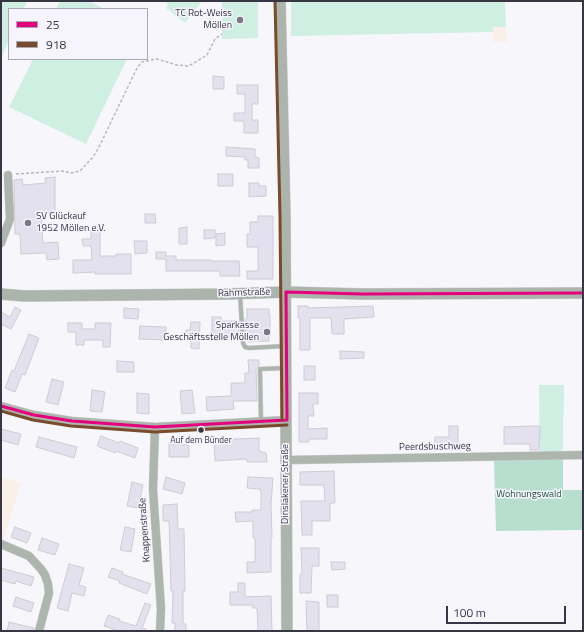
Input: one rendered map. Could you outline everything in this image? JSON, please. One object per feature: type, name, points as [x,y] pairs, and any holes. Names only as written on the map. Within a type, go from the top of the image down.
[{"type":"main road","name":"Dinslakener Straße","points":[[280,1],[286,292],[287,631]]},
{"type":"main road","name":"Rahmstraße","points":[[1,294],[24,296],[286,292],[362,294],[583,293]]},
{"type":"street","points":[[1,243],[10,219],[8,175]]},
{"type":"street","points":[[1,406],[34,415],[72,422],[155,427],[286,420]]},
{"type":"street","name":"Knappenstraße","points":[[155,427],[153,489],[161,609],[160,631]]},
{"type":"street","name":"Peerdsbuschweg","points":[[287,460],[583,455]]},
{"type":"street","points":[[1,544],[29,556],[42,569],[45,575],[49,593],[39,631]]},
{"type":"lane","points":[[240,293],[243,343],[245,346],[248,348],[286,346]]},
{"type":"lane","points":[[261,422],[260,369],[286,368]]},
{"type":"path","points":[[8,175],[62,171],[71,173],[80,171],[98,149],[137,68],[142,62],[157,59],[177,66],[189,66],[200,61],[207,55],[215,39],[222,34]]},
{"type":"shaded area","points":[[493,27],[506,27],[507,42],[493,42]]},
{"type":"shaded area","points":[[1,477],[21,483],[3,540],[1,539]]},
{"type":"green space","points":[[1,1],[27,1],[24,8],[8,8],[8,42],[1,58]]},
{"type":"green space","points":[[60,1],[89,1],[103,8],[56,8]]},
{"type":"green space","name":"TC Rot-Weiss Möllen","points":[[164,1],[202,1],[185,23],[166,8],[168,4]]},
{"type":"green space","name":"TC Rot-Weiss Möllen","points":[[222,1],[258,1],[258,38],[222,39]]},
{"type":"green space","points":[[291,1],[505,1],[506,27],[493,27],[493,32],[291,36]]},
{"type":"green space","points":[[32,60],[127,60],[86,144],[9,107]]},
{"type":"green space","points":[[539,385],[564,385],[563,449],[559,452],[540,452]]},
{"type":"green space","name":"Wohnungswald","points":[[563,458],[563,490],[583,490],[583,530],[496,531],[494,460]]},
{"type":"building","points":[[213,76],[224,77],[224,89],[213,89]]},
{"type":"building","points":[[237,85],[258,85],[258,104],[252,104],[252,120],[258,120],[258,133],[244,133],[244,121],[234,121],[234,113],[245,113],[245,94],[237,94]]},
{"type":"building","points":[[226,147],[255,149],[255,157],[259,158],[259,168],[248,168],[248,160],[245,160],[245,157],[226,156]]},
{"type":"building","points":[[218,174],[233,174],[233,186],[218,186]]},
{"type":"building","name":"SV Glückauf 1952 Möllen e.V.","points":[[55,177],[55,212],[41,213],[43,243],[58,242],[59,259],[47,260],[46,253],[21,254],[20,234],[15,234],[14,180],[22,179],[23,185],[46,183],[45,178]]},
{"type":"building","points":[[249,183],[259,183],[259,186],[266,186],[266,196],[249,197]]},
{"type":"building","points":[[145,214],[155,214],[156,223],[145,223]]},
{"type":"building","points":[[258,216],[273,216],[273,279],[247,279],[247,271],[258,271],[258,247],[247,247],[247,234],[250,234],[250,222],[258,222]]},
{"type":"building","points":[[187,227],[187,244],[179,244],[179,228]]},
{"type":"building","points":[[91,230],[100,230],[100,256],[131,254],[131,274],[95,274],[95,272],[73,273],[73,260],[92,260],[91,246],[83,246],[82,239],[91,239]]},
{"type":"building","points":[[204,230],[215,230],[215,238],[204,239]]},
{"type":"building","points":[[225,233],[225,245],[216,246],[216,234]]},
{"type":"building","points":[[134,241],[147,241],[147,253],[135,254]]},
{"type":"building","points":[[156,252],[166,252],[166,256],[176,256],[176,260],[239,261],[240,276],[220,276],[220,271],[166,271],[166,259],[156,259]]},
{"type":"building","points":[[298,306],[308,306],[308,308],[373,306],[374,317],[344,319],[344,334],[332,334],[331,318],[310,318],[310,350],[300,350],[300,318],[298,318]]},
{"type":"building","points":[[15,307],[21,310],[11,329],[1,324],[1,312],[10,317]]},
{"type":"building","points":[[124,308],[139,309],[138,319],[124,318]]},
{"type":"building","points":[[247,309],[269,309],[269,341],[248,342],[248,337],[246,337],[245,320],[247,317]]},
{"type":"building","points":[[212,317],[221,317],[221,321],[238,321],[239,337],[212,338]]},
{"type":"building","points":[[191,322],[200,322],[199,349],[191,348],[191,338],[185,338],[186,330],[190,330]]},
{"type":"building","points":[[68,323],[82,323],[82,329],[95,329],[95,323],[111,323],[110,347],[103,347],[103,340],[84,340],[84,345],[76,345],[76,332],[68,332]]},
{"type":"building","points":[[140,326],[166,327],[166,340],[139,339]]},
{"type":"building","points":[[29,334],[39,338],[25,375],[22,374],[15,392],[5,388],[12,370],[14,371]]},
{"type":"building","points":[[340,351],[364,352],[364,358],[340,359]]},
{"type":"building","points":[[248,360],[259,360],[259,366],[256,369],[257,401],[233,401],[234,409],[207,411],[206,397],[231,396],[231,383],[245,383],[245,373],[249,373]]},
{"type":"building","points":[[117,361],[134,362],[134,372],[117,372]]},
{"type":"building","points":[[304,366],[315,366],[315,380],[304,380]]},
{"type":"building","points":[[52,379],[64,382],[58,405],[46,402]]},
{"type":"building","points":[[92,390],[105,392],[102,412],[90,411]]},
{"type":"building","points":[[192,390],[195,413],[182,414],[180,391]]},
{"type":"building","points":[[137,393],[149,394],[149,414],[137,413]]},
{"type":"building","points":[[299,393],[318,393],[318,404],[313,404],[314,416],[308,416],[308,429],[327,428],[327,439],[309,439],[309,442],[299,442]]},
{"type":"building","points":[[449,426],[458,426],[458,450],[435,450],[435,437],[449,437]]},
{"type":"building","points":[[540,426],[539,450],[530,450],[530,444],[504,444],[504,427]]},
{"type":"building","points":[[1,429],[21,434],[18,445],[1,440]]},
{"type":"building","points":[[101,436],[138,448],[135,458],[116,451],[115,453],[97,446]]},
{"type":"building","points":[[39,437],[77,447],[74,458],[36,447]]},
{"type":"building","points":[[259,438],[259,451],[266,453],[267,462],[247,462],[247,459],[215,461],[214,440]]},
{"type":"building","points":[[169,444],[189,445],[189,457],[169,457]]},
{"type":"building","points":[[334,471],[335,503],[330,503],[330,521],[312,521],[312,535],[302,535],[301,501],[325,501],[324,485],[300,485],[300,472]]},
{"type":"building","points":[[166,477],[185,483],[182,494],[163,489]]},
{"type":"building","points":[[248,477],[273,478],[271,504],[271,572],[247,573],[247,562],[255,562],[253,521],[236,522],[235,512],[252,512],[252,510],[261,510],[260,489],[247,488]]},
{"type":"building","points":[[132,482],[143,485],[138,508],[127,506]]},
{"type":"building","points":[[177,504],[178,529],[184,529],[185,591],[183,591],[183,624],[186,624],[186,631],[175,631],[175,623],[172,623],[173,591],[171,591],[169,521],[163,521],[163,505]]},
{"type":"building","points":[[15,527],[31,533],[27,543],[11,537]]},
{"type":"building","points":[[125,527],[135,529],[131,552],[120,550]]},
{"type":"building","points":[[42,538],[59,544],[55,555],[38,550]]},
{"type":"building","points":[[301,548],[319,548],[319,566],[312,566],[311,593],[300,593],[300,574],[302,574]]},
{"type":"building","points":[[331,562],[345,562],[345,569],[332,570]]},
{"type":"building","points":[[69,564],[84,568],[79,585],[86,587],[84,596],[72,593],[68,611],[57,608]]},
{"type":"building","points":[[1,568],[34,577],[31,586],[16,581],[15,584],[1,580]]},
{"type":"building","points":[[112,568],[123,572],[122,574],[151,584],[147,594],[108,577]]},
{"type":"building","points":[[238,583],[245,583],[245,597],[271,596],[272,631],[258,631],[257,608],[253,608],[253,605],[230,605],[230,592],[238,592]]},
{"type":"building","points":[[327,595],[338,595],[338,607],[327,607]]},
{"type":"building","points":[[16,597],[34,603],[31,612],[13,606]]},
{"type":"building","points":[[306,601],[319,602],[319,631],[307,631]]},
{"type":"building","points":[[145,603],[151,605],[142,628],[146,629],[146,631],[119,631],[104,626],[108,615],[120,619],[119,621],[136,626]]},
{"type":"building","points":[[9,622],[34,628],[34,631],[7,631]]},
{"type":"transit line","name":"918","points":[[275,1],[280,216],[282,420]]},
{"type":"transit line","name":"25","points":[[286,292],[362,294],[583,293]]},
{"type":"transit line","name":"25","points":[[286,292],[287,420]]},
{"type":"transit line","name":"25","points":[[1,406],[34,415],[72,421],[155,427],[287,420]]},
{"type":"transit line","name":"918","points":[[1,411],[33,420],[71,426],[155,432],[287,425]]},
{"type":"place","name":"TC Rot-Weiss Möllen","points":[[240,20]]},
{"type":"place","name":"SV Glückauf 1952 Möllen e.V.","points":[[28,223]]},
{"type":"place","name":"Sparkasse Geschäftsstelle Möllen","points":[[267,332]]},
{"type":"place","name":"Auf dem Bünder","points":[[201,430]]}]
